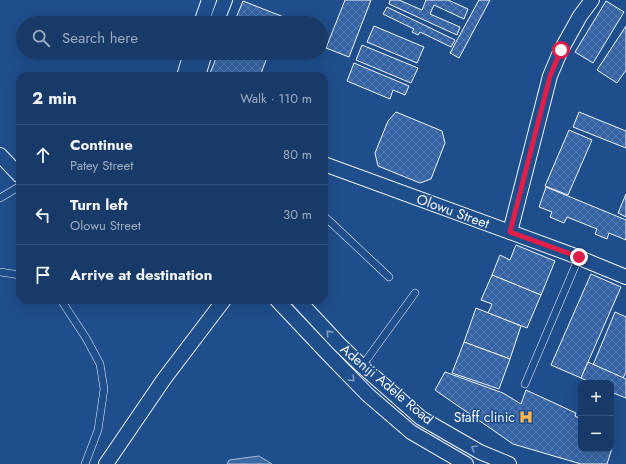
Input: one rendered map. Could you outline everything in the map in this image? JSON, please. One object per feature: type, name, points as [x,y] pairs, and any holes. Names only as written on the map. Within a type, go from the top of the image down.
[{"type":"street","points":[[203,16],[209,0]]},
{"type":"street","points":[[219,16],[225,0]]},
{"type":"street","points":[[510,232],[550,76],[561,50],[580,16],[592,0]]},
{"type":"street","points":[[185,72],[189,60]]},
{"type":"street","points":[[199,72],[203,60]]},
{"type":"street","points":[[0,154],[16,172]]},
{"type":"street","name":"Olowu Street","points":[[328,165],[579,257],[626,277]]},
{"type":"street","points":[[106,464],[164,379],[221,304]]},
{"type":"street","name":"Adeniji Adele Road","points":[[281,304],[368,395],[411,432],[466,464]]},
{"type":"street","name":"Adeniji Adele Road","points":[[302,304],[362,366],[422,418],[480,452],[509,464]]},
{"type":"lane","points":[[0,198],[16,188]]},
{"type":"lane","points":[[328,220],[389,277]]},
{"type":"lane","points":[[525,384],[579,257]]},
{"type":"lane","points":[[0,272],[16,274]]},
{"type":"lane","points":[[362,366],[415,294]]},
{"type":"lane","points":[[64,304],[86,338],[100,364],[104,389],[98,430],[85,464]]},
{"type":"water","points":[[259,456],[272,464],[227,464],[229,460]]},
{"type":"building","points":[[345,0],[371,0],[349,57],[328,49],[328,43]]},
{"type":"building","points":[[390,0],[399,0],[422,10],[426,0],[448,0],[468,9],[464,19],[434,5],[430,14],[460,27],[457,35],[389,4]]},
{"type":"building","points":[[479,0],[490,0],[459,58],[450,53]]},
{"type":"building","points":[[243,1],[281,16],[237,16]]},
{"type":"building","points":[[606,1],[624,12],[593,63],[575,52]]},
{"type":"building","points":[[387,7],[455,40],[451,47],[420,32],[418,35],[412,32],[414,29],[383,14]]},
{"type":"building","points":[[374,26],[424,47],[417,63],[367,42]]},
{"type":"building","points":[[626,26],[626,70],[617,83],[597,70]]},
{"type":"building","points":[[362,45],[418,68],[411,83],[356,60]]},
{"type":"building","points":[[215,60],[266,60],[262,72],[211,72]]},
{"type":"building","points":[[354,63],[409,86],[405,95],[393,90],[390,99],[347,81]]},
{"type":"building","points":[[396,112],[442,131],[445,143],[431,179],[420,183],[378,166],[375,153],[388,121]]},
{"type":"building","points":[[579,112],[626,131],[626,148],[573,127]]},
{"type":"building","points":[[569,130],[592,140],[568,195],[545,186]]},
{"type":"building","points":[[546,187],[626,220],[626,240],[609,233],[607,239],[595,234],[597,229],[567,217],[564,223],[550,217],[552,212],[539,207]]},
{"type":"building","points":[[626,194],[626,217],[618,213]]},
{"type":"building","points":[[516,245],[555,261],[541,295],[492,275],[500,255],[510,260]]},
{"type":"building","points":[[591,274],[621,287],[581,378],[551,365]]},
{"type":"building","points":[[492,275],[541,295],[527,328],[488,313],[492,304],[481,300]]},
{"type":"building","points":[[476,308],[521,326],[510,359],[464,342]]},
{"type":"building","points":[[615,312],[626,317],[626,372],[623,378],[593,365]]},
{"type":"building","points":[[464,342],[510,359],[499,389],[452,373]]},
{"type":"building","points":[[588,362],[626,379],[626,398],[614,393],[614,380],[585,380],[581,378]]},
{"type":"building","name":"Staff clinic","points":[[445,372],[503,393],[521,404],[526,390],[576,413],[575,416],[578,418],[578,452],[611,452],[607,464],[581,464],[513,444],[435,390]]},
{"type":"place","name":"Staff clinic","points":[[526,417]]},
{"type":"route","points":[[561,50],[550,76],[510,232],[579,257]]}]
